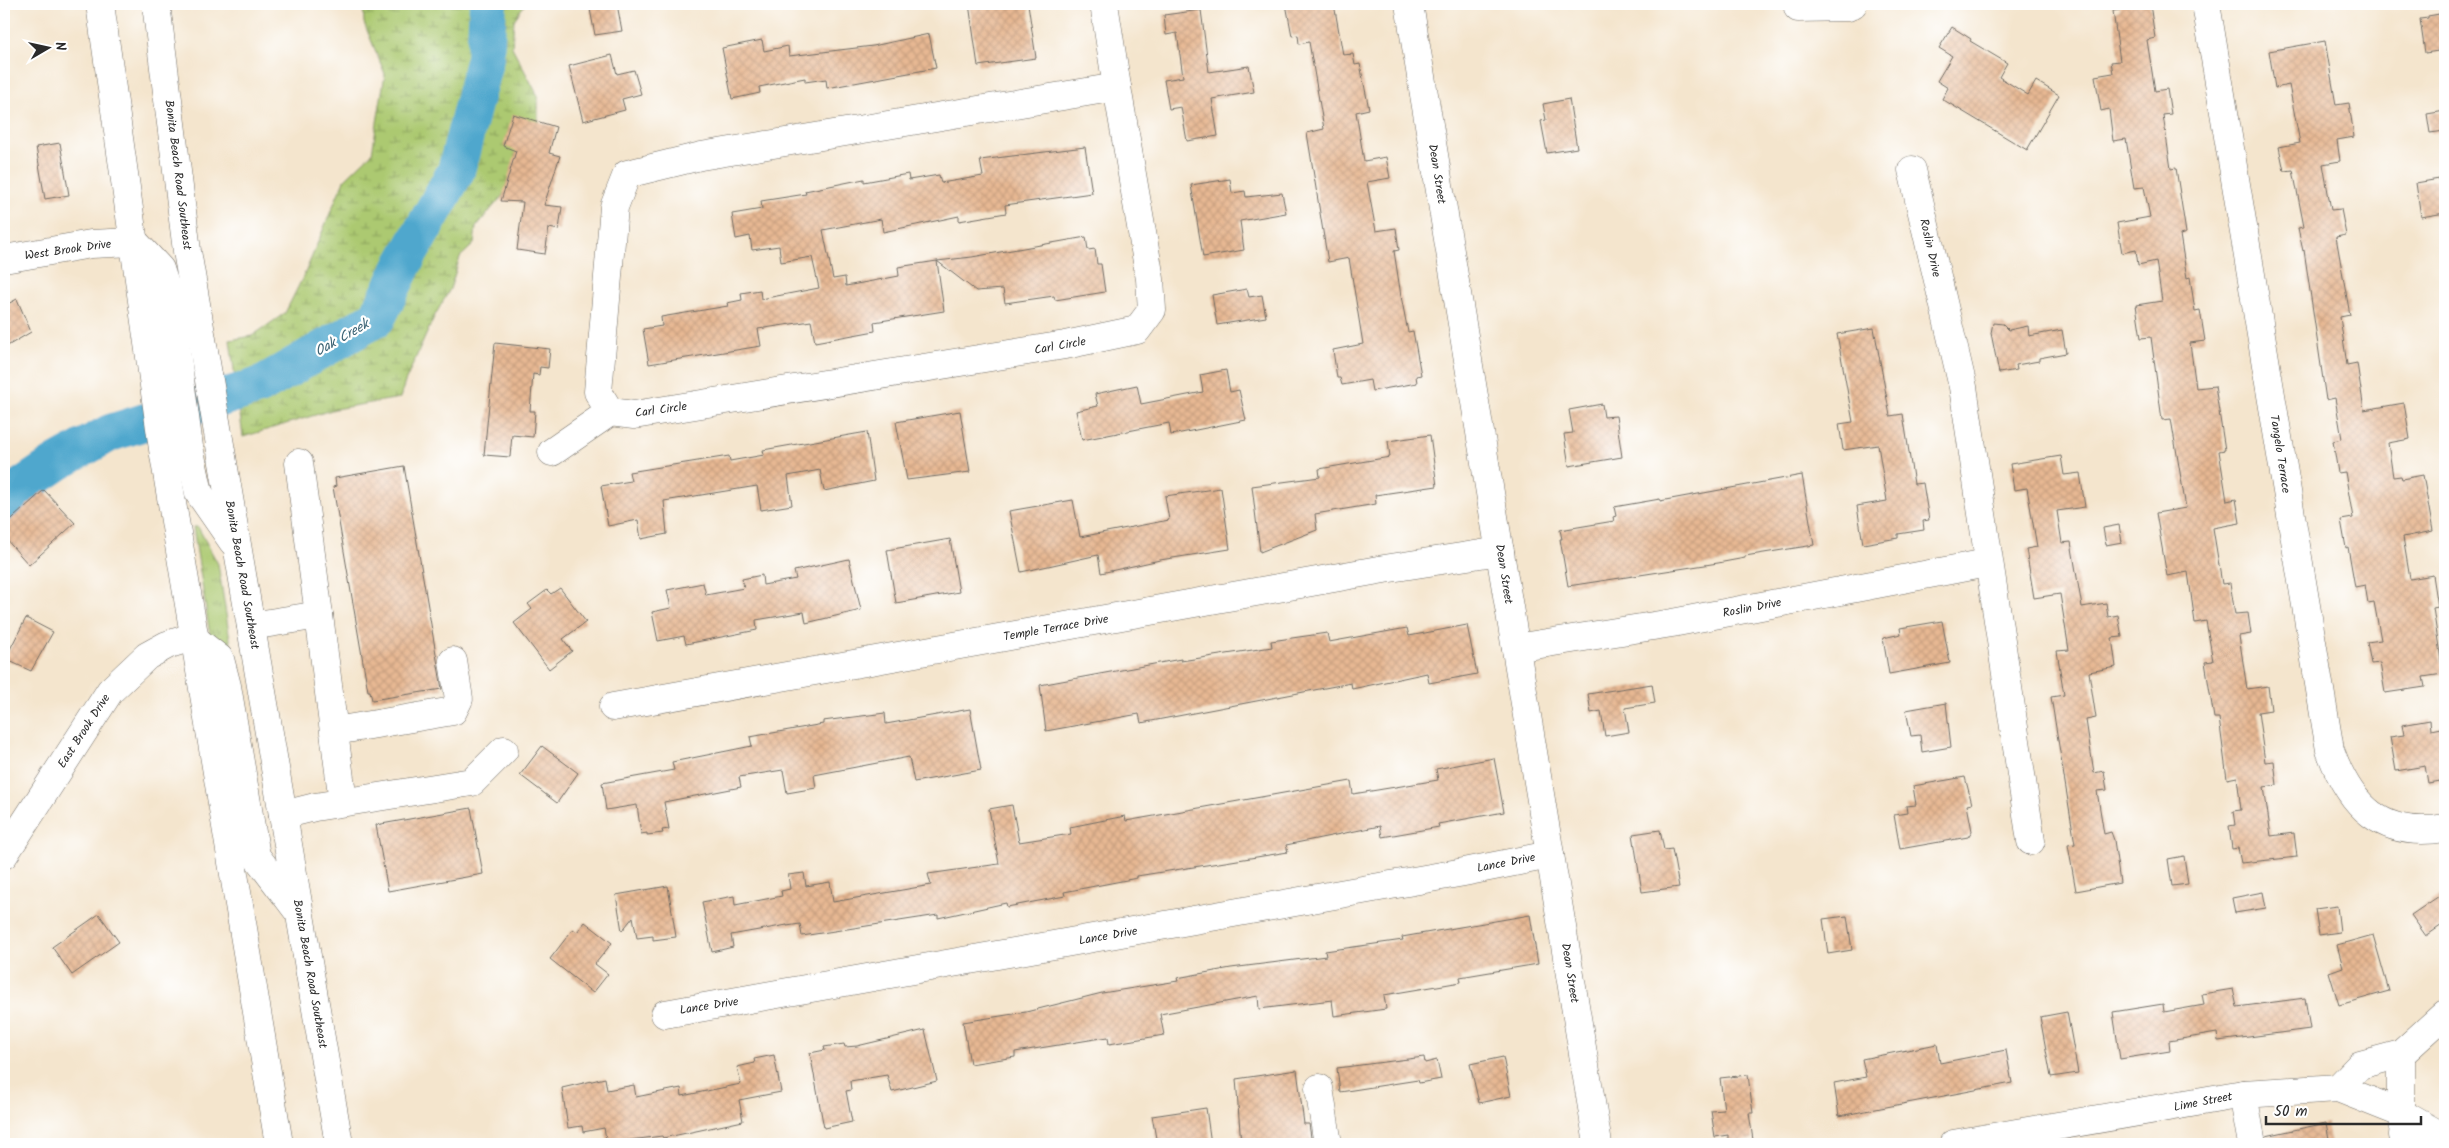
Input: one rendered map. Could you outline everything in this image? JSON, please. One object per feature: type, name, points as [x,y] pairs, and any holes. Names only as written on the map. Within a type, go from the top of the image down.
[{"type":"street","points":[[100,4],[162,450],[192,637],[279,1144]]},
{"type":"street","name":"Bonita Beach Road Southeast","points":[[156,4],[187,251],[339,1144]]},
{"type":"street","name":"Carl Circle","points":[[610,412],[634,415],[644,414],[1065,346],[1137,330],[1152,310],[1150,279],[1104,4]]},
{"type":"street","name":"Dean Street","points":[[1408,4],[1598,1144]]},
{"type":"street","points":[[1798,8],[1848,7],[1853,4]]},
{"type":"street","name":"Tangelo Terrace","points":[[2206,4],[2330,750],[2337,771],[2350,795],[2367,813],[2387,824],[2412,831],[2445,828]]},
{"type":"street","points":[[552,452],[610,412],[598,392],[599,373],[614,207],[627,174],[701,156],[1117,87]]},
{"type":"street","name":"Roslin Drive","points":[[1912,170],[1963,387],[1987,564],[2031,841]]},
{"type":"street","points":[[133,241],[160,269],[169,297],[189,447],[199,493],[238,549]]},
{"type":"street","name":"West Brook Drive","points":[[4,259],[91,244],[133,241]]},
{"type":"street","points":[[299,463],[336,731],[343,802]]},
{"type":"street","name":"Temple Terrace Drive","points":[[613,707],[1384,569],[1500,551]]},
{"type":"street","name":"Roslin Drive","points":[[1516,648],[1672,623],[1987,564]]},
{"type":"street","points":[[251,626],[320,615]]},
{"type":"street","points":[[192,637],[220,659],[227,686],[256,856],[300,913]]},
{"type":"street","name":"East Brook Drive","points":[[4,855],[110,691],[147,656],[167,645],[192,637]]},
{"type":"street","points":[[336,731],[453,711],[459,699],[453,661]]},
{"type":"street","points":[[283,815],[343,802],[472,782],[504,750]]},
{"type":"street","name":"Lance Drive","points":[[665,1014],[1445,875],[1550,854]]},
{"type":"street","points":[[2338,1088],[2360,1065],[2402,1054],[2445,1014]]},
{"type":"street","points":[[2402,1054],[2403,1134],[2405,1144]]},
{"type":"street","points":[[1320,1088],[1328,1144]]},
{"type":"street","name":"Lime Street","points":[[1952,1144],[1997,1141],[2243,1094],[2338,1088],[2403,1114],[2445,1138]]},
{"type":"street","points":[[2243,1094],[2252,1144]]},
{"type":"green space","points":[[363,4],[525,4],[514,20],[512,47],[538,96],[538,130],[508,189],[476,227],[474,244],[460,257],[450,289],[434,317],[405,382],[400,398],[335,409],[243,437],[230,340],[252,336],[285,313],[305,273],[344,180],[372,153],[385,74],[364,23]]},
{"type":"green space","points":[[193,527],[198,527],[218,564],[233,658],[210,635]]},
{"type":"building","points":[[589,4],[617,4],[622,31],[595,35]]},
{"type":"building","points":[[969,4],[1028,4],[1036,58],[978,66]]},
{"type":"building","points":[[1286,4],[1334,4],[1343,55],[1353,54],[1355,65],[1360,64],[1369,109],[1356,112],[1364,161],[1386,157],[1390,178],[1367,182],[1376,231],[1396,228],[1399,250],[1394,251],[1408,332],[1413,331],[1421,375],[1416,376],[1417,383],[1372,391],[1370,380],[1342,385],[1340,378],[1337,378],[1333,350],[1363,344],[1349,258],[1328,262],[1307,133],[1324,129],[1309,42],[1299,44],[1298,35],[1292,36]]},
{"type":"building","points":[[2119,4],[2150,4],[2155,38],[2147,40],[2155,91],[2167,89],[2171,114],[2163,115],[2171,169],[2176,168],[2186,233],[2180,235],[2187,278],[2190,277],[2195,311],[2200,310],[2205,341],[2190,343],[2196,388],[2215,386],[2225,450],[2219,451],[2227,501],[2236,499],[2240,523],[2213,528],[2222,584],[2230,583],[2235,614],[2248,613],[2251,634],[2239,636],[2247,689],[2268,686],[2271,710],[2258,712],[2265,762],[2274,761],[2277,785],[2264,787],[2271,836],[2294,833],[2297,857],[2241,863],[2238,848],[2232,849],[2229,826],[2235,825],[2233,811],[2241,810],[2237,777],[2227,779],[2219,718],[2214,718],[2205,662],[2213,661],[2206,621],[2195,623],[2188,572],[2167,576],[2156,513],[2186,508],[2171,419],[2162,420],[2151,337],[2141,338],[2136,305],[2162,301],[2156,261],[2138,265],[2136,250],[2122,253],[2117,223],[2150,217],[2144,187],[2134,188],[2126,139],[2113,141],[2109,109],[2101,111],[2095,76],[2113,73],[2111,62],[2120,61],[2113,11],[2120,10]]},
{"type":"building","points":[[1201,10],[1209,72],[1249,66],[1254,92],[1212,99],[1218,136],[1187,141],[1181,107],[1169,109],[1164,80],[1183,77],[1177,33],[1166,35],[1164,15]]},
{"type":"building","points":[[2445,13],[2445,50],[2425,53],[2420,19]]},
{"type":"building","points":[[1952,27],[1971,39],[1970,41],[2007,63],[1999,77],[2028,95],[2036,81],[2059,95],[2027,150],[1942,99],[1948,88],[1937,81],[1952,56],[1939,48]]},
{"type":"building","points":[[929,34],[936,68],[827,88],[826,79],[805,82],[805,78],[759,87],[760,93],[732,99],[722,48],[762,40],[764,51],[788,46],[789,56],[873,46]]},
{"type":"building","points":[[2325,41],[2336,105],[2349,103],[2354,137],[2337,140],[2340,161],[2323,164],[2331,210],[2341,209],[2346,235],[2336,237],[2350,315],[2340,317],[2347,365],[2357,363],[2364,410],[2404,403],[2410,439],[2388,443],[2393,477],[2401,476],[2402,479],[2423,475],[2433,531],[2403,537],[2410,579],[2433,575],[2438,607],[2433,608],[2443,674],[2423,677],[2425,687],[2385,693],[2380,663],[2371,664],[2367,642],[2381,640],[2374,602],[2368,603],[2365,585],[2355,587],[2348,547],[2346,548],[2341,520],[2353,518],[2345,472],[2338,473],[2333,441],[2342,439],[2335,398],[2326,400],[2304,250],[2298,228],[2304,227],[2293,170],[2284,171],[2279,147],[2300,143],[2289,85],[2275,88],[2269,51]]},
{"type":"building","points":[[612,55],[617,74],[634,70],[641,94],[622,99],[625,110],[583,121],[569,66]]},
{"type":"building","points":[[1569,99],[1577,148],[1547,153],[1541,121],[1546,120],[1543,104]]},
{"type":"building","points":[[2445,111],[2445,131],[2430,133],[2427,114]]},
{"type":"building","points":[[513,114],[556,127],[549,153],[560,156],[544,205],[562,207],[559,230],[549,228],[545,254],[517,250],[523,202],[501,201],[516,151],[503,146]]},
{"type":"building","points":[[60,143],[69,195],[45,199],[36,147]]},
{"type":"building","points":[[1085,147],[1092,193],[1005,205],[1006,213],[959,221],[959,216],[883,232],[881,219],[823,230],[833,279],[845,277],[846,286],[899,276],[898,267],[937,261],[944,311],[874,322],[875,331],[815,342],[811,321],[758,329],[761,346],[649,364],[643,329],[662,326],[661,317],[728,306],[727,303],[742,300],[741,293],[760,290],[761,299],[819,288],[812,257],[781,262],[779,246],[752,250],[750,236],[736,239],[732,214],[762,209],[761,201],[806,194],[805,191],[864,179],[864,182],[908,174],[909,180],[939,175],[941,183],[983,176],[980,160]]},
{"type":"building","points":[[2445,178],[2445,213],[2421,217],[2416,183]]},
{"type":"building","points":[[1230,179],[1232,193],[1245,191],[1246,197],[1282,193],[1286,213],[1240,221],[1244,250],[1203,257],[1191,185]]},
{"type":"building","points":[[1086,237],[1088,250],[1095,249],[1097,264],[1101,264],[1105,292],[1055,300],[1054,296],[1005,303],[1003,289],[976,291],[937,261],[972,257]]},
{"type":"building","points":[[1247,289],[1249,297],[1262,295],[1266,317],[1217,325],[1212,295]]},
{"type":"building","points":[[17,299],[31,332],[4,348],[4,306]]},
{"type":"building","points":[[1993,323],[2003,324],[2009,330],[2028,326],[2029,336],[2062,330],[2066,353],[2039,358],[2039,361],[2016,365],[2017,370],[1999,373],[1991,333]]},
{"type":"building","points":[[1874,328],[1890,416],[1903,414],[1914,484],[1923,483],[1929,520],[1923,521],[1924,530],[1898,534],[1898,538],[1863,544],[1857,506],[1887,501],[1878,445],[1843,450],[1839,424],[1853,422],[1837,334]]},
{"type":"building","points":[[495,343],[550,349],[548,368],[540,367],[539,375],[533,374],[530,411],[535,411],[533,437],[512,435],[510,457],[484,455]]},
{"type":"building","points":[[1226,370],[1230,392],[1239,390],[1246,420],[1171,435],[1169,423],[1082,440],[1076,411],[1098,406],[1095,394],[1137,385],[1141,404],[1203,392],[1200,375]]},
{"type":"building","points":[[1602,404],[1604,417],[1616,416],[1622,457],[1569,466],[1564,434],[1573,433],[1569,410]]},
{"type":"building","points":[[960,411],[970,472],[907,480],[896,422]]},
{"type":"building","points":[[867,432],[874,481],[824,491],[820,470],[788,476],[792,505],[761,510],[757,486],[664,501],[667,534],[641,539],[638,520],[608,526],[601,486],[631,481],[629,472],[729,456],[730,461],[764,455],[763,450]]},
{"type":"building","points":[[1430,435],[1437,486],[1375,495],[1376,504],[1315,514],[1317,530],[1260,552],[1252,486],[1320,477],[1319,469],[1390,457],[1388,441]]},
{"type":"building","points":[[2061,456],[2064,475],[2080,473],[2085,507],[2057,511],[2062,543],[2071,542],[2082,607],[2106,603],[2108,617],[2118,615],[2122,637],[2112,638],[2116,667],[2089,672],[2096,718],[2086,720],[2094,773],[2104,771],[2107,790],[2097,791],[2104,834],[2111,832],[2114,840],[2120,883],[2076,891],[2068,845],[2075,844],[2051,697],[2064,695],[2057,651],[2069,650],[2060,594],[2034,598],[2026,549],[2037,547],[2027,488],[2014,490],[2010,464]]},
{"type":"building","points":[[404,466],[442,689],[372,700],[370,691],[368,691],[333,487],[336,486],[335,478]]},
{"type":"building","points":[[1802,475],[1814,545],[1745,556],[1745,558],[1718,563],[1568,586],[1560,530],[1614,521],[1613,517],[1616,516],[1614,507],[1660,499],[1660,501]]},
{"type":"building","points":[[1221,488],[1230,549],[1160,560],[1101,573],[1098,555],[1021,572],[1009,511],[1073,500],[1080,537],[1169,520],[1165,496]]},
{"type":"building","points":[[44,490],[75,523],[29,565],[4,537],[4,526]]},
{"type":"building","points":[[2119,525],[2122,542],[2106,545],[2103,528]]},
{"type":"building","points":[[950,539],[959,592],[896,603],[887,550]]},
{"type":"building","points":[[849,559],[861,610],[806,623],[804,612],[756,620],[757,630],[686,644],[684,636],[658,641],[652,612],[671,608],[667,590],[703,583],[706,595],[744,588],[742,579],[762,575],[763,585],[796,579],[794,571]]},
{"type":"building","points":[[560,588],[586,622],[563,639],[572,651],[549,669],[514,623],[532,609],[528,604],[547,590],[551,594]]},
{"type":"building","points":[[26,618],[53,632],[31,671],[5,659]]},
{"type":"building","points":[[1942,621],[1950,663],[1889,674],[1883,638],[1901,634],[1900,628]]},
{"type":"building","points":[[1467,625],[1477,674],[1429,683],[1427,673],[1352,689],[1351,683],[1141,723],[1139,714],[1046,731],[1040,685],[1181,659],[1181,661],[1272,647],[1271,641],[1327,633],[1329,642],[1407,628],[1409,636]]},
{"type":"building","points":[[1652,684],[1655,703],[1625,708],[1629,732],[1605,736],[1601,711],[1591,713],[1588,694]]},
{"type":"building","points":[[1946,703],[1951,747],[1922,752],[1920,735],[1911,736],[1906,710]]},
{"type":"building","points":[[970,709],[981,770],[914,782],[909,757],[814,775],[816,788],[787,793],[783,770],[739,777],[741,787],[664,802],[669,829],[662,830],[663,833],[647,835],[647,833],[641,834],[637,805],[606,810],[602,783],[674,770],[672,762],[752,746],[750,737],[823,724],[823,721],[885,713],[886,724]]},
{"type":"building","points":[[2430,720],[2431,730],[2445,727],[2445,780],[2428,783],[2425,766],[2396,771],[2390,737],[2404,735],[2402,725]]},
{"type":"building","points":[[542,746],[578,773],[557,803],[520,775]]},
{"type":"building","points":[[1494,758],[1504,812],[1438,824],[1439,827],[1382,837],[1380,826],[1286,845],[1288,852],[1137,876],[1137,878],[1064,892],[1065,896],[1007,907],[1006,903],[938,918],[938,915],[802,936],[800,924],[787,925],[731,935],[733,947],[712,952],[702,902],[734,896],[735,905],[782,896],[781,891],[790,889],[788,875],[804,873],[806,886],[830,882],[833,902],[931,885],[928,874],[999,864],[989,809],[1012,805],[1019,842],[1071,834],[1070,827],[1125,816],[1126,821],[1351,781],[1353,794],[1438,780],[1436,769]]},
{"type":"building","points":[[1965,777],[1972,804],[1967,805],[1972,831],[1968,837],[1900,849],[1894,815],[1907,813],[1906,806],[1916,805],[1913,786]]},
{"type":"building","points":[[471,808],[483,874],[388,891],[376,825]]},
{"type":"building","points":[[1660,830],[1664,850],[1672,849],[1679,887],[1642,892],[1633,834]]},
{"type":"building","points":[[2184,856],[2188,884],[2172,886],[2168,859]]},
{"type":"building","points":[[668,886],[676,937],[653,940],[653,936],[637,938],[633,917],[622,931],[616,895]]},
{"type":"building","points":[[2263,892],[2266,908],[2235,913],[2232,898]]},
{"type":"building","points":[[2445,892],[2445,923],[2426,936],[2411,915]]},
{"type":"building","points":[[2337,906],[2340,932],[2319,935],[2315,909]]},
{"type":"building","points":[[99,914],[119,942],[72,975],[52,947]]},
{"type":"building","points":[[1530,915],[1538,964],[1460,977],[1461,982],[1384,995],[1386,1009],[1334,1016],[1332,1000],[1259,1009],[1258,996],[1160,1014],[1164,1035],[1109,1044],[1108,1037],[1015,1052],[1015,1057],[970,1064],[963,1022],[1026,1012],[1102,993],[1178,981],[1177,978],[1231,968],[1326,956],[1325,951],[1403,940],[1402,937]]},
{"type":"building","points":[[1847,916],[1852,950],[1828,954],[1823,919]]},
{"type":"building","points":[[585,922],[612,943],[595,964],[608,974],[593,993],[550,959],[573,929],[577,932]]},
{"type":"building","points":[[2373,935],[2389,991],[2339,1005],[2329,972],[2343,967],[2337,945]]},
{"type":"building","points":[[2233,989],[2237,1007],[2305,998],[2310,1029],[2218,1041],[2217,1033],[2169,1041],[2170,1051],[2120,1059],[2113,1012],[2163,1004],[2164,1012],[2204,1005],[2202,994]]},
{"type":"building","points":[[2067,1012],[2078,1073],[2051,1077],[2040,1017]]},
{"type":"building","points":[[925,1030],[937,1081],[892,1092],[887,1075],[850,1081],[851,1090],[846,1091],[852,1122],[824,1128],[810,1053],[825,1050],[824,1047],[844,1044],[845,1047],[857,1046]]},
{"type":"building","points":[[1937,1044],[1940,1063],[2006,1050],[2012,1083],[1839,1116],[1834,1083],[1866,1077],[1862,1059]]},
{"type":"building","points":[[774,1055],[781,1092],[739,1100],[743,1121],[663,1138],[662,1136],[607,1143],[604,1128],[583,1132],[582,1126],[568,1128],[562,1088],[605,1078],[607,1090],[634,1085],[636,1097],[681,1088],[682,1096],[741,1084],[737,1067],[755,1063],[754,1059]]},
{"type":"building","points":[[1424,1057],[1425,1063],[1437,1060],[1441,1079],[1419,1083],[1418,1080],[1340,1092],[1337,1068]]},
{"type":"building","points":[[1503,1057],[1511,1096],[1479,1103],[1470,1064]]},
{"type":"building","points":[[1297,1070],[1304,1124],[1309,1124],[1312,1144],[1241,1144],[1236,1079]]},
{"type":"building","points":[[1748,1075],[1753,1113],[1749,1113],[1753,1140],[1728,1143],[1728,1135],[1715,1137],[1711,1111],[1724,1110],[1720,1078]]},
{"type":"building","points":[[1206,1108],[1211,1144],[1157,1144],[1152,1116]]},
{"type":"building","points":[[2326,1123],[2330,1144],[2267,1144],[2266,1136]]},
{"type":"waterway","name":"Oak Creek","points":[[4,502],[11,494],[58,462],[110,433],[259,386],[377,318],[404,263],[456,171],[485,58],[488,4]]}]
